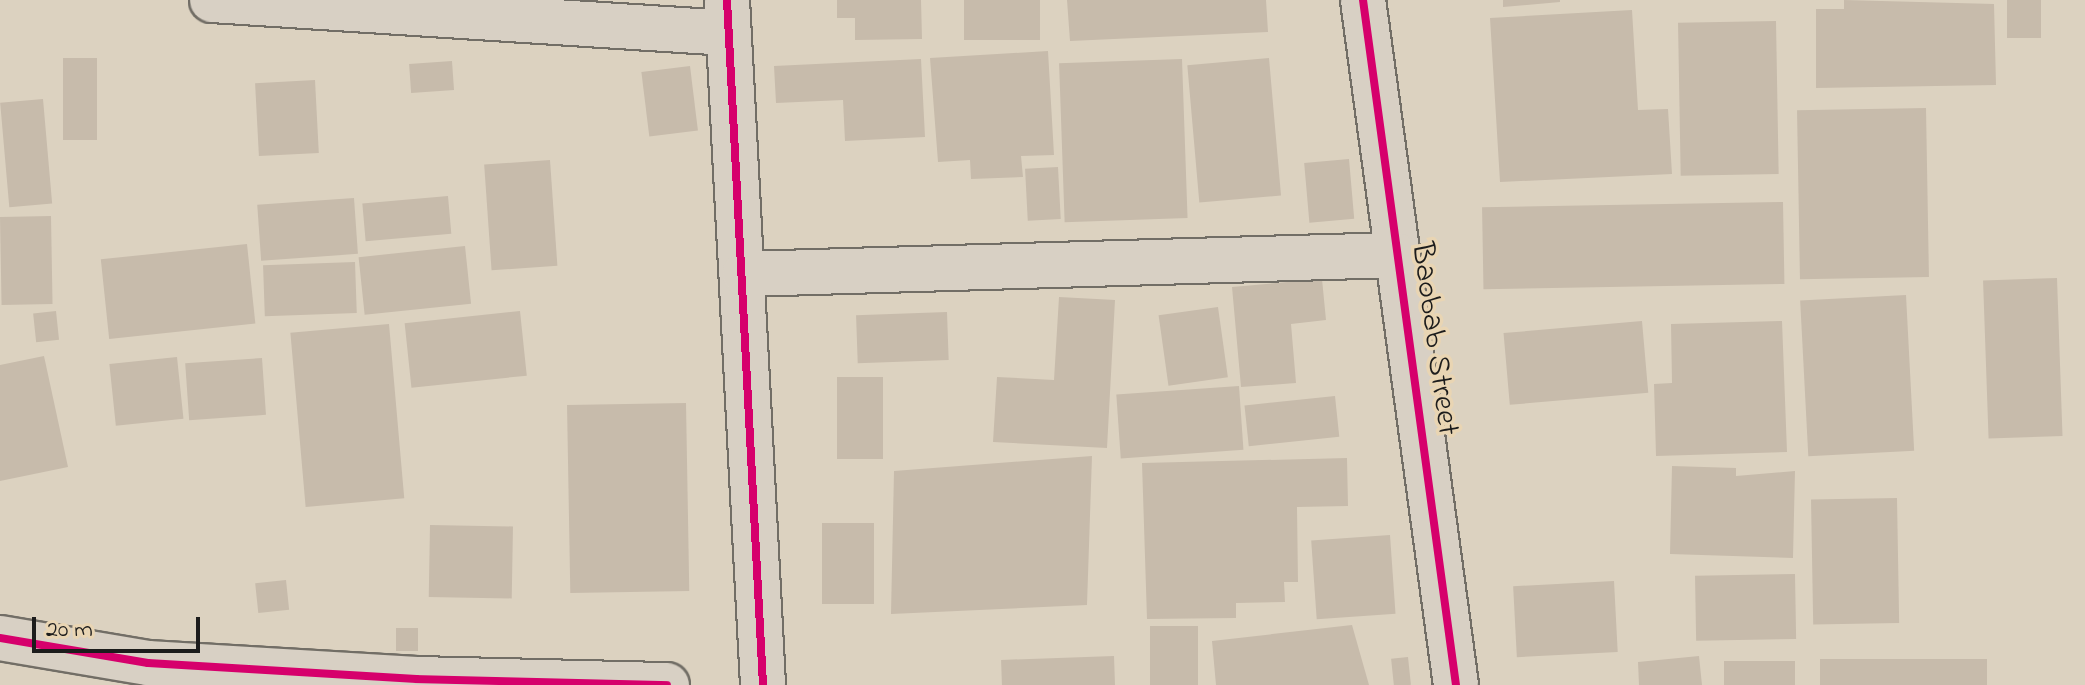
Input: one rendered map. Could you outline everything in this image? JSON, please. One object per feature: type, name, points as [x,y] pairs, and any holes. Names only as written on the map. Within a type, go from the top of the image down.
[{"type":"street","points":[[212,0],[727,17],[745,274],[763,685]]},
{"type":"street","name":"Baobab Street","points":[[1363,0],[1456,685]]},
{"type":"street","points":[[745,274],[1396,255]]},
{"type":"street","points":[[0,638],[148,663],[417,679],[667,685]]},
{"type":"building","points":[[837,0],[921,0],[922,39],[855,40],[855,18],[837,18]]},
{"type":"building","points":[[964,0],[1040,0],[1040,40],[964,40]]},
{"type":"building","points":[[1067,0],[1266,0],[1268,32],[1070,41]]},
{"type":"building","points":[[1503,0],[1560,0],[1560,2],[1503,7]]},
{"type":"building","points":[[1844,0],[1994,4],[1996,85],[1816,88],[1816,9],[1844,9]]},
{"type":"building","points":[[2007,0],[2041,0],[2041,38],[2007,38]]},
{"type":"building","points":[[1632,10],[1638,110],[1668,109],[1672,174],[1500,182],[1490,18]]},
{"type":"building","points":[[1776,21],[1779,174],[1681,176],[1678,23]]},
{"type":"building","points":[[1048,51],[1054,155],[1021,156],[1023,177],[971,179],[970,160],[938,162],[930,58]]},
{"type":"building","points":[[63,58],[97,58],[97,140],[63,140]]},
{"type":"building","points":[[1269,58],[1281,195],[1199,203],[1187,65]]},
{"type":"building","points":[[921,59],[925,137],[845,141],[843,100],[776,103],[774,66]]},
{"type":"building","points":[[1182,59],[1188,218],[1065,222],[1059,63]]},
{"type":"building","points":[[452,61],[454,90],[411,93],[409,64]]},
{"type":"building","points":[[690,66],[698,131],[649,136],[641,72]]},
{"type":"building","points":[[315,80],[319,153],[259,156],[255,83]]},
{"type":"building","points":[[43,99],[52,204],[9,207],[0,103]]},
{"type":"building","points":[[1926,108],[1929,277],[1800,279],[1797,110]]},
{"type":"building","points":[[1349,159],[1354,219],[1309,223],[1304,163]]},
{"type":"building","points":[[550,160],[557,266],[492,270],[484,165]]},
{"type":"building","points":[[1058,167],[1061,219],[1028,221],[1025,169]]},
{"type":"building","points":[[448,196],[451,234],[366,241],[362,203]]},
{"type":"building","points":[[354,198],[358,254],[261,261],[257,205]]},
{"type":"building","points":[[1783,202],[1784,284],[1483,289],[1482,207]]},
{"type":"building","points":[[51,216],[53,304],[2,305],[0,217]]},
{"type":"building","points":[[247,244],[255,324],[109,339],[101,259]]},
{"type":"building","points":[[465,246],[471,304],[365,315],[359,257]]},
{"type":"building","points":[[355,262],[357,313],[265,316],[263,265]]},
{"type":"building","points":[[2057,278],[2063,436],[1989,438],[1983,281]]},
{"type":"building","points":[[1322,279],[1326,320],[1291,324],[1296,383],[1241,387],[1232,287]]},
{"type":"building","points":[[1906,295],[1914,451],[1808,456],[1800,301]]},
{"type":"building","points":[[1059,297],[1115,300],[1107,448],[993,442],[997,377],[1054,380]]},
{"type":"building","points":[[1218,307],[1228,377],[1168,386],[1159,315]]},
{"type":"building","points":[[56,311],[59,340],[36,342],[33,313]]},
{"type":"building","points":[[520,311],[527,376],[411,388],[405,323]]},
{"type":"building","points":[[947,312],[949,360],[858,363],[856,315]]},
{"type":"building","points":[[1642,321],[1648,393],[1510,405],[1504,333]]},
{"type":"building","points":[[1782,321],[1787,452],[1656,456],[1654,384],[1672,383],[1671,324]]},
{"type":"building","points":[[389,324],[404,498],[306,507],[290,333]]},
{"type":"building","points":[[44,356],[68,467],[0,481],[0,365]]},
{"type":"building","points":[[177,357],[183,419],[116,426],[109,364]]},
{"type":"building","points":[[262,358],[266,415],[189,420],[185,363]]},
{"type":"building","points":[[837,377],[883,377],[883,459],[837,459]]},
{"type":"building","points":[[1239,386],[1243,450],[1121,458],[1116,395]]},
{"type":"building","points":[[1335,396],[1339,437],[1249,446],[1244,406]]},
{"type":"building","points":[[686,403],[689,591],[570,593],[567,405]]},
{"type":"building","points":[[1092,456],[1087,605],[891,614],[894,471]]},
{"type":"building","points":[[1347,458],[1348,506],[1297,507],[1298,582],[1284,582],[1285,602],[1236,603],[1236,618],[1147,619],[1142,463]]},
{"type":"building","points":[[1672,466],[1736,468],[1736,476],[1795,471],[1793,558],[1670,554]]},
{"type":"building","points":[[1897,498],[1899,623],[1813,624],[1811,500]]},
{"type":"building","points":[[822,523],[874,523],[874,604],[822,604]]},
{"type":"building","points":[[430,525],[513,526],[512,598],[429,597]]},
{"type":"building","points":[[1390,535],[1396,614],[1317,619],[1311,541]]},
{"type":"building","points":[[1795,574],[1796,639],[1696,641],[1695,576]]},
{"type":"building","points":[[286,580],[289,610],[258,613],[255,583]]},
{"type":"building","points":[[1614,581],[1618,652],[1517,657],[1513,586]]},
{"type":"building","points":[[1352,625],[1369,685],[1216,685],[1212,641]]},
{"type":"building","points":[[1150,626],[1198,626],[1198,685],[1150,685]]},
{"type":"building","points":[[396,628],[418,628],[418,651],[396,651]]},
{"type":"building","points":[[1114,656],[1115,685],[1002,685],[1001,660]]},
{"type":"building","points":[[1699,656],[1702,685],[1639,685],[1638,662]]},
{"type":"building","points":[[1408,657],[1411,685],[1394,685],[1391,659]]},
{"type":"building","points":[[1820,659],[1987,659],[1987,685],[1820,685]]},
{"type":"building","points":[[1724,661],[1795,661],[1795,685],[1724,685]]},
{"type":"cycle path","points":[[727,0],[763,685]]},
{"type":"cycle path","points":[[1363,0],[1456,685]]},
{"type":"cycle path","points":[[0,638],[148,663],[417,679],[667,685]]}]
